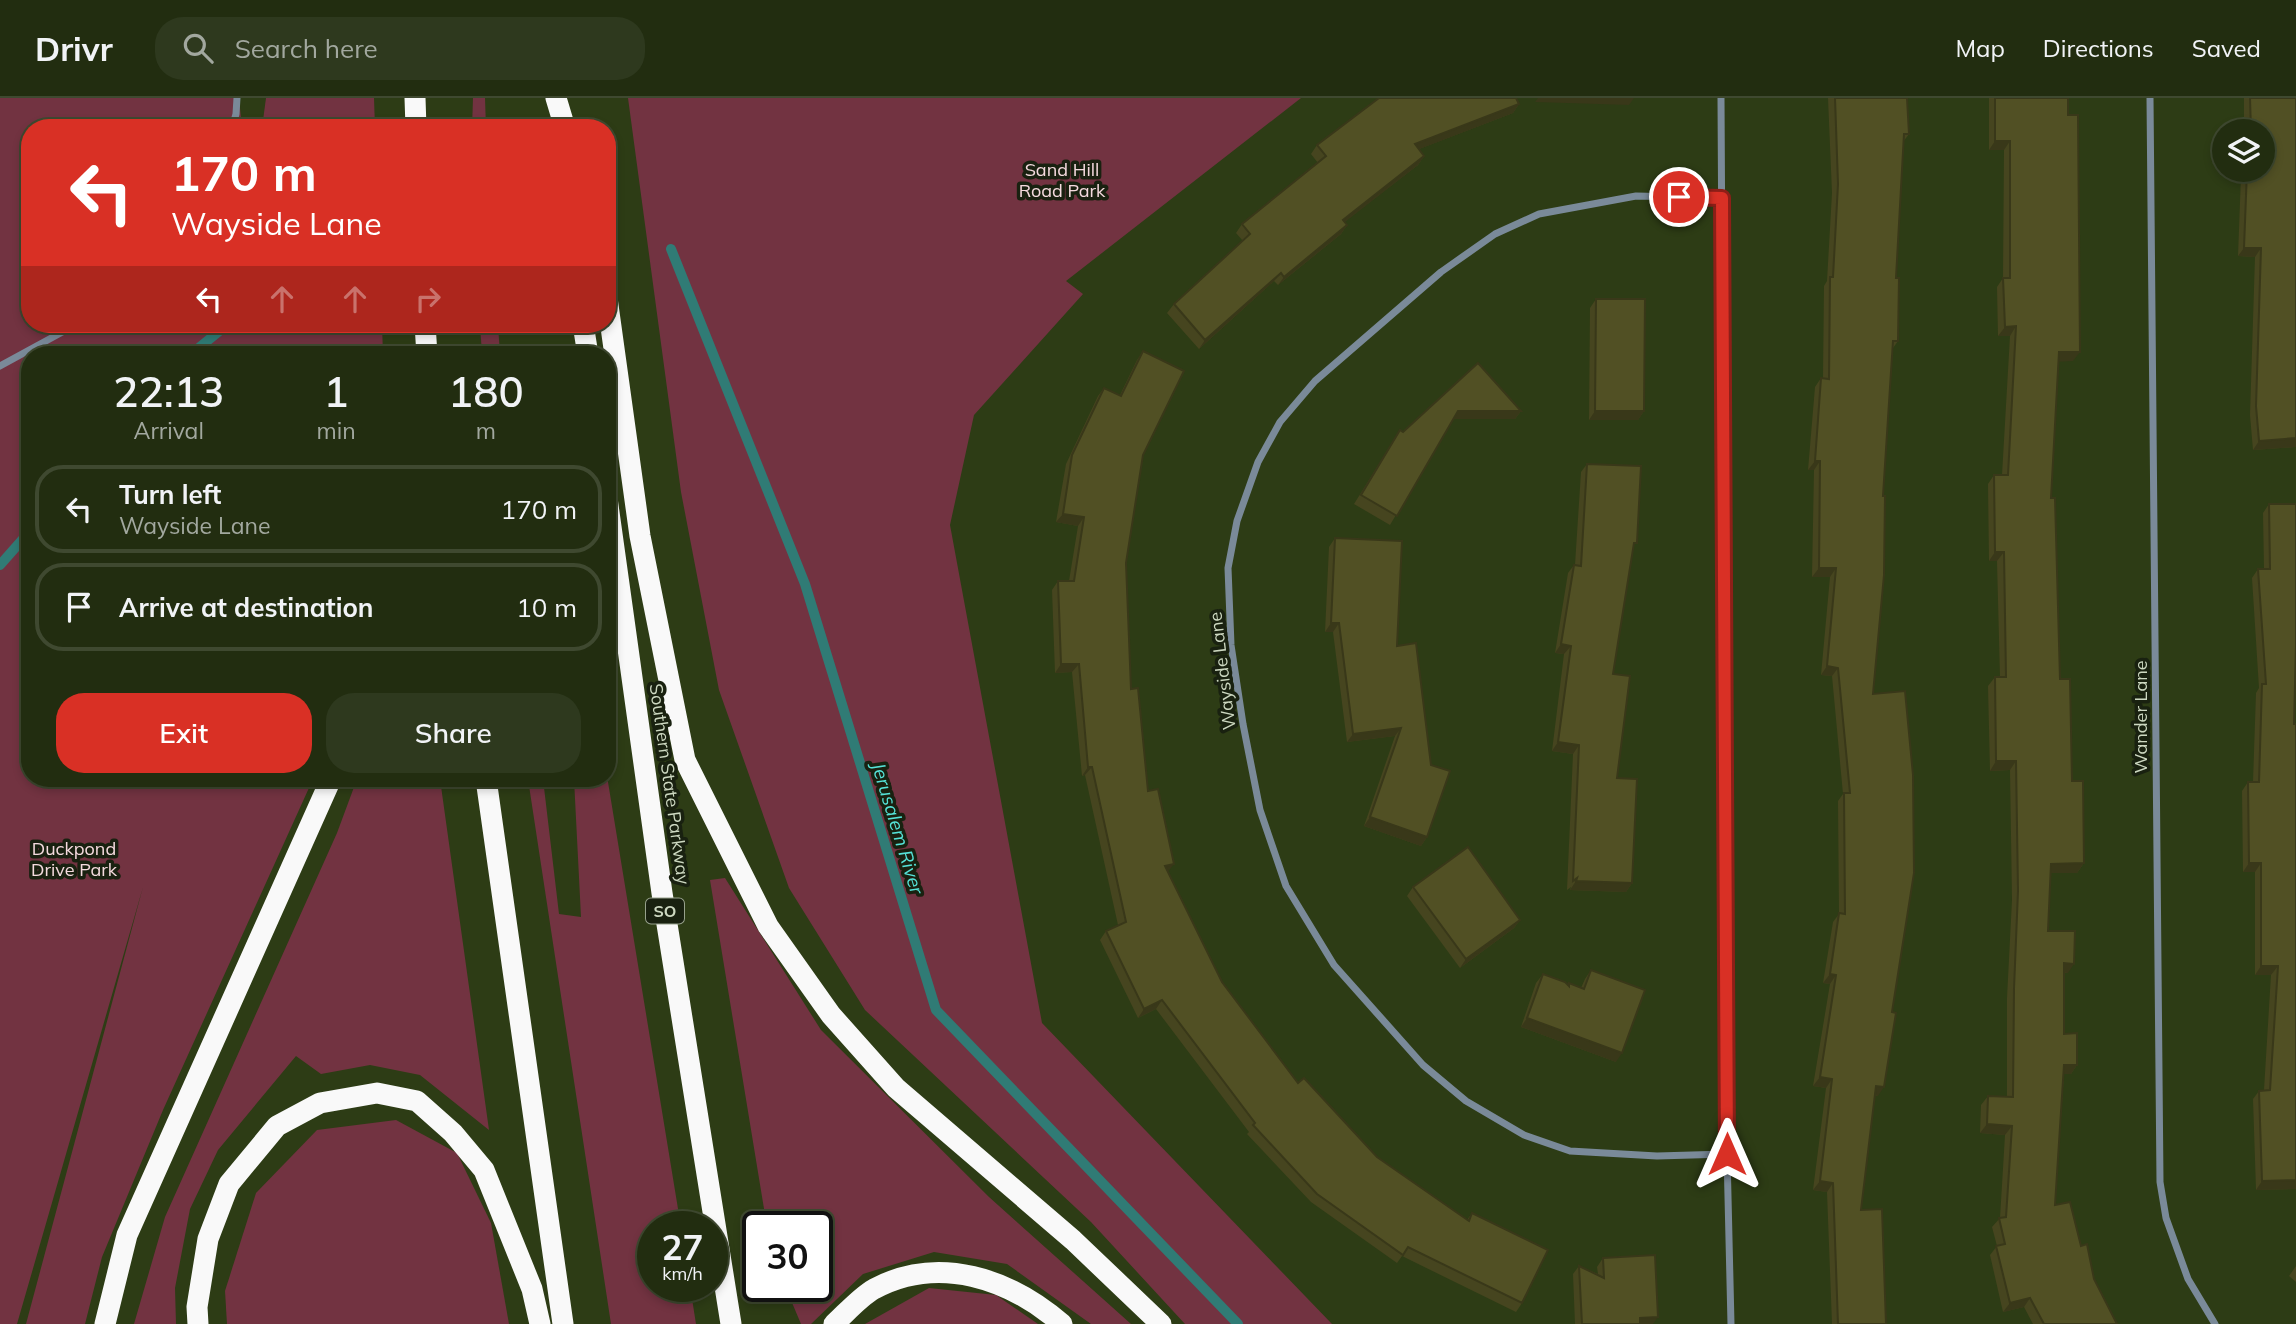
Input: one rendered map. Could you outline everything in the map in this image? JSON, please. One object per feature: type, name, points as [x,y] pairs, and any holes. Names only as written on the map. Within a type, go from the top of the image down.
[{"type":"highway","points":[[415,98],[416,119]]},
{"type":"highway","points":[[554,98],[555,119]]},
{"type":"highway","points":[[554,98],[562,119]]},
{"type":"highway","points":[[616,363],[640,536],[685,761],[768,926],[831,1015],[896,1088],[1073,1240],[1161,1324]]},
{"type":"highway","name":"Southern State Parkway","points":[[616,563],[662,893],[731,1324]]},
{"type":"highway","points":[[105,1324],[127,1235],[327,787]]},
{"type":"highway","points":[[487,787],[563,1324]]},
{"type":"highway","points":[[198,1324],[197,1307],[208,1239],[229,1184],[277,1125],[320,1103],[377,1093],[417,1101],[453,1133],[484,1170],[531,1289],[540,1324]]},
{"type":"highway","points":[[834,1324],[873,1289],[919,1272],[960,1272],[1013,1290],[1062,1324]]},
{"type":"street","points":[[235,119],[237,98]]},
{"type":"street","points":[[1721,98],[1727,1154],[1731,1324]]},
{"type":"street","name":"Wander Lane","points":[[2150,98],[2160,1182],[2166,1218],[2188,1279],[2216,1324]]},
{"type":"street","name":"Wayside Lane","points":[[1722,198],[1636,196],[1539,214],[1495,234],[1441,272],[1315,381],[1280,422],[1258,462],[1237,520],[1228,568],[1231,645],[1260,810],[1286,886],[1334,965],[1423,1065],[1466,1101],[1524,1135],[1570,1151],[1657,1156],[1727,1154]]},
{"type":"street","points":[[37,346],[60,333]]},
{"type":"street","points":[[0,366],[21,355]]},
{"type":"green space","name":"Duckpond Drive Park","points":[[0,98],[239,98],[241,119],[21,119],[21,333],[382,333],[383,346],[21,346],[21,787],[309,787],[163,1110],[102,1257],[85,1324],[26,1324],[143,887],[17,1324],[0,1324]]},
{"type":"green space","points":[[266,98],[374,98],[375,119],[263,119]]},
{"type":"green space","points":[[473,98],[485,98],[486,119],[472,119]]},
{"type":"green space","name":"Sand Hill Road Park","points":[[628,98],[1301,98],[1066,281],[1083,294],[974,415],[950,525],[1042,1023],[1332,1324],[1185,1324],[1091,1222],[865,1010],[789,888],[719,690],[681,492]]},
{"type":"green space","points":[[481,333],[499,333],[499,346],[481,346]]},
{"type":"green space","points":[[354,787],[441,787],[489,1130],[420,1075],[370,1065],[321,1074],[296,1056],[218,1150],[190,1209],[175,1288],[176,1324],[134,1324],[165,1217],[337,833]]},
{"type":"green space","points":[[529,787],[544,787],[559,914],[581,917],[574,787],[609,787],[678,1211],[637,1211],[637,1302],[693,1302],[696,1324],[611,1324]]},
{"type":"green space","points":[[725,878],[821,1030],[989,1197],[1131,1324],[1091,1324],[1007,1264],[934,1252],[863,1274],[811,1324],[801,1324],[792,1302],[833,1302],[833,1211],[764,1211],[710,880]]},
{"type":"green space","points":[[396,1120],[457,1153],[491,1223],[509,1324],[227,1324],[225,1291],[256,1193],[317,1130]]},
{"type":"green space","points":[[929,1288],[996,1295],[1038,1324],[865,1324]]},
{"type":"building","points":[[1379,98],[1516,98],[1519,104],[1415,144],[1424,156],[1343,220],[1347,225],[1284,277],[1281,273],[1205,340],[1174,304],[1250,234],[1242,224],[1326,156],[1317,145]]},
{"type":"building","points":[[1835,98],[1907,98],[1909,134],[1904,134],[1896,278],[1899,278],[1898,341],[1893,341],[1883,496],[1884,575],[1873,694],[1905,691],[1913,775],[1914,873],[1892,1012],[1896,1013],[1884,1087],[1876,1086],[1861,1210],[1882,1209],[1886,1324],[1838,1324],[1833,1183],[1820,1181],[1832,1079],[1820,1077],[1836,975],[1830,974],[1839,913],[1845,914],[1844,793],[1850,793],[1838,668],[1827,666],[1836,568],[1819,568],[1820,461],[1815,461],[1821,378],[1829,379],[1830,277],[1833,277],[1838,184]]},
{"type":"building","points":[[1995,98],[2068,98],[2068,115],[2078,115],[2080,352],[2059,352],[2051,498],[2055,498],[2060,679],[2070,679],[2072,781],[2083,781],[2084,863],[2051,864],[2048,931],[2075,931],[2074,964],[2064,963],[2064,1034],[2077,1033],[2077,1065],[2064,1065],[2055,1205],[2070,1202],[2081,1246],[2087,1244],[2094,1279],[2117,1324],[2044,1324],[2030,1298],[2010,1303],[1996,1246],[2005,1244],[1999,1218],[2006,1217],[2012,1126],[1987,1124],[1988,1096],[2013,1097],[2018,891],[2016,761],[1996,761],[1995,677],[2006,677],[2004,552],[1995,552],[1994,475],[2008,475],[2016,326],[2005,327],[2003,278],[2010,278],[2010,141],[1995,141]]},
{"type":"building","points":[[2250,98],[2296,98],[2296,438],[2259,441],[2256,406],[2261,248],[2244,248],[2247,182],[2275,182],[2275,119],[2251,119]]},
{"type":"building","points":[[1596,299],[1645,299],[1644,411],[1595,411]]},
{"type":"building","points":[[1143,351],[1184,371],[1143,455],[1126,563],[1131,689],[1138,688],[1148,791],[1158,789],[1174,864],[1165,866],[1222,982],[1298,1083],[1304,1078],[1377,1157],[1469,1221],[1472,1213],[1548,1250],[1522,1303],[1408,1247],[1403,1255],[1317,1194],[1253,1125],[1255,1123],[1162,1000],[1144,1009],[1106,931],[1126,922],[1092,767],[1088,767],[1079,664],[1061,664],[1058,581],[1074,581],[1084,517],[1063,514],[1072,455],[1104,388],[1121,396]]},
{"type":"building","points":[[1478,363],[1521,411],[1458,411],[1397,516],[1361,495],[1400,430],[1403,432]]},
{"type":"building","points":[[1587,464],[1641,466],[1637,543],[1634,543],[1613,674],[1630,676],[1617,778],[1637,779],[1632,883],[1576,881],[1577,878],[1573,881],[1579,745],[1558,742],[1571,646],[1561,644],[1574,565],[1581,566]]},
{"type":"building","points":[[2269,504],[2296,504],[2296,1180],[2262,1181],[2259,1091],[2270,1090],[2278,966],[2261,966],[2261,863],[2249,863],[2248,782],[2259,782],[2262,684],[2266,684],[2258,569],[2270,569]]},
{"type":"building","points":[[1335,538],[1402,541],[1397,646],[1416,643],[1431,765],[1450,771],[1427,837],[1370,817],[1401,728],[1353,734],[1339,623],[1331,623]]},
{"type":"building","points":[[1468,847],[1520,920],[1466,959],[1413,887]]},
{"type":"building","points":[[1591,970],[1645,990],[1622,1053],[1527,1018],[1543,974],[1569,986],[1569,983],[1584,989]]},
{"type":"building","points":[[1655,1255],[1658,1317],[1640,1318],[1640,1324],[1582,1324],[1579,1266],[1604,1278],[1603,1258]]},
{"type":"waterway","name":"Jerusalem River","points":[[671,249],[805,584],[936,1010],[1238,1324]]},
{"type":"waterway","name":"Jerusalem River","points":[[201,346],[217,333]]},
{"type":"waterway","name":"Jerusalem River","points":[[0,565],[21,541]]},
{"type":"route","points":[[1679,197],[1722,198],[1727,1154]]}]
